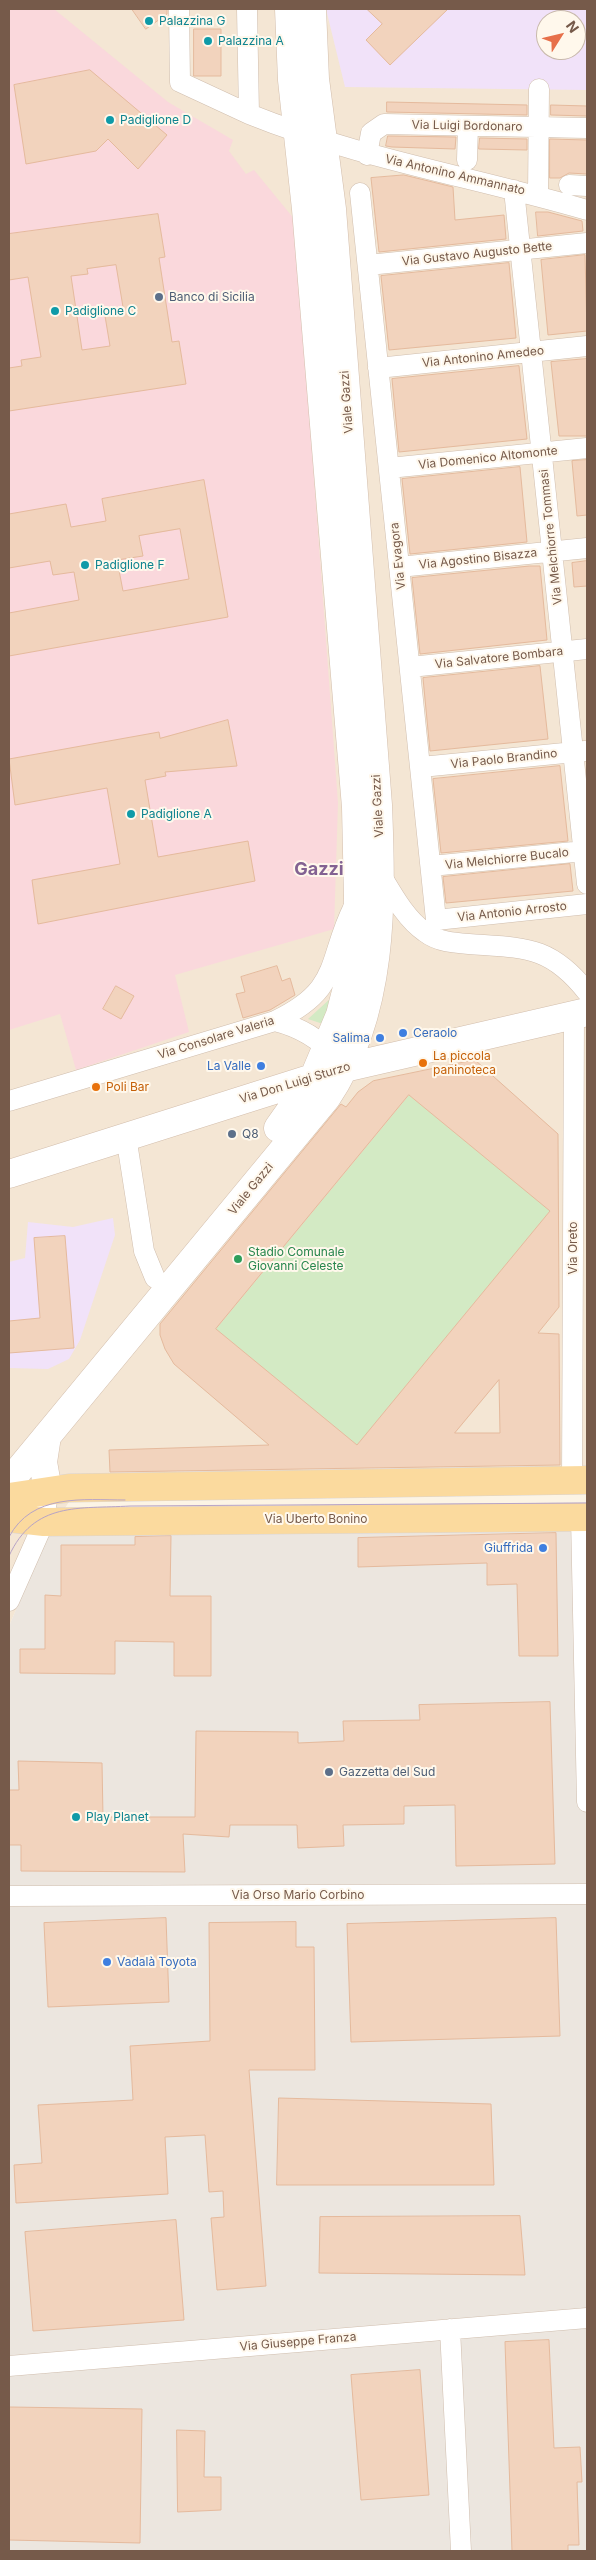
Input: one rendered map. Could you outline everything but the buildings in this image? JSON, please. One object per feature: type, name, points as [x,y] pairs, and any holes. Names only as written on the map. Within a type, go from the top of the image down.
[{"type":"main road","name":"Viale Gazzi","points":[[9,1453],[264,1146],[314,1077],[336,1057],[361,1028],[371,981],[377,947],[381,875],[377,786],[332,209],[292,80],[289,9]]},
{"type":"main road","name":"Viale Gazzi","points":[[9,1482],[326,1097],[336,1057],[340,1015],[356,948],[358,898],[354,788],[310,137],[315,79],[312,9]]},
{"type":"main road","name":"Via Don Luigi Sturzo","points":[[336,1057],[583,1006]]},
{"type":"main road","name":"Via Don Luigi Sturzo","points":[[9,1174],[314,1077]]},
{"type":"main road","points":[[47,1436],[43,1462],[48,1491]]},
{"type":"main road","points":[[9,1512],[48,1491],[68,1488],[580,1480]]},
{"type":"main road","name":"Via Uberto Bonino","points":[[9,1512],[44,1522],[584,1517]]},
{"type":"street","name":"Via Antonino Ammannato","points":[[179,9],[180,82],[249,114],[310,137],[367,155],[538,195],[587,210]]},
{"type":"street","points":[[248,9],[249,114]]},
{"type":"street","points":[[538,195],[540,90]]},
{"type":"street","name":"Via Luigi Bordonaro","points":[[367,155],[371,133],[384,124],[587,128]]},
{"type":"street","points":[[467,160],[468,126]]},
{"type":"street","name":"Via Melchiorre Tommasi","points":[[514,190],[563,652],[580,751],[587,884]]},
{"type":"street","name":"Via Evagora","points":[[360,193],[436,920]]},
{"type":"street","name":"Via Gustavo Augusto Bette","points":[[368,265],[587,243]]},
{"type":"street","name":"Via Antonino Amedeo","points":[[378,368],[587,346]]},
{"type":"street","name":"Via Domenico Altomonte","points":[[389,468],[587,448]]},
{"type":"street","name":"Via Agostino Bisazza","points":[[399,567],[587,548]]},
{"type":"street","name":"Via Salvatore Bombara","points":[[410,668],[587,649]]},
{"type":"street","name":"Via Paolo Brandino","points":[[421,767],[580,751]]},
{"type":"street","name":"Via Melchiorre Bucalo","points":[[431,866],[584,851]]},
{"type":"street","points":[[381,875],[408,916],[426,934],[451,943],[521,947],[542,953],[560,964],[583,1006]]},
{"type":"street","name":"Via Consolare Valeria","points":[[9,1102],[275,1021],[298,1010],[324,985],[333,966],[344,925],[358,898]]},
{"type":"street","name":"Via Antonio Arrosto","points":[[436,920],[587,904]]},
{"type":"street","name":"Via Oreto","points":[[580,1480],[583,1006]]},
{"type":"street","points":[[275,1021],[301,1030],[336,1057]]},
{"type":"street","points":[[126,1136],[144,1251],[155,1278]]},
{"type":"street","points":[[9,1601],[44,1522],[48,1491]]},
{"type":"street","points":[[584,1517],[587,1802]]},
{"type":"street","name":"Via Orso Mario Corbino","points":[[9,1896],[587,1894]]},
{"type":"street","name":"Via Giuseppe Franza","points":[[9,2366],[587,2318]]},
{"type":"street","points":[[450,2329],[461,2551]]},
{"type":"shaded area","points":[[9,9],[587,9],[587,1473],[80,1484],[47,1537],[9,1626]]},
{"type":"shaded area","points":[[9,9],[54,9],[168,102],[233,140],[229,151],[246,174],[254,170],[295,220],[338,803],[334,929],[175,975],[189,1032],[76,1070],[60,1014],[9,1030]]},
{"type":"shaded area","points":[[326,9],[587,9],[587,90],[345,87]]},
{"type":"shaded area","points":[[113,1218],[115,1235],[80,1340],[69,1359],[48,1369],[9,1368],[9,1262],[25,1258],[28,1222],[73,1227]]},
{"type":"shaded area","points":[[587,1513],[587,2551],[9,2551],[9,1626],[47,1537],[62,1516]]},
{"type":"green space","points":[[331,998],[323,1024],[308,1019]]},
{"type":"green space","points":[[409,1095],[550,1211],[357,1445],[216,1329]]},
{"type":"tram line","points":[[9,1537],[19,1523],[31,1513],[45,1506],[76,1500],[125,1500]]},
{"type":"tram line","points":[[9,1556],[19,1538],[31,1525],[60,1511],[93,1507],[587,1503]]},
{"type":"place","name":"Palazzina G","points":[[149,21]]},
{"type":"place","name":"Palazzina A","points":[[208,41]]},
{"type":"place","name":"Padiglione D","points":[[110,120]]},
{"type":"place","name":"Banco di Sicilia","points":[[159,297]]},
{"type":"place","name":"Padiglione C","points":[[55,311]]},
{"type":"place","name":"Padiglione F","points":[[85,565]]},
{"type":"place","name":"Padiglione A","points":[[131,814]]},
{"type":"place","name":"Ceraolo","points":[[403,1033]]},
{"type":"place","name":"Salima","points":[[380,1038]]},
{"type":"place","name":"La piccola paninoteca","points":[[423,1063]]},
{"type":"place","name":"La Valle","points":[[261,1066]]},
{"type":"place","name":"Poli Bar","points":[[96,1087]]},
{"type":"place","name":"Q8","points":[[232,1134]]},
{"type":"place","name":"Stadio Comunale Giovanni Celeste","points":[[238,1259]]},
{"type":"place","name":"Giuffrida","points":[[543,1548]]},
{"type":"place","name":"Gazzetta del Sud","points":[[329,1772]]},
{"type":"place","name":"Play Planet","points":[[76,1817]]},
{"type":"place","name":"Vadalà Toyota","points":[[107,1962]]},
{"type":"district","name":"Gazzi","points":[[319,870]]}]
